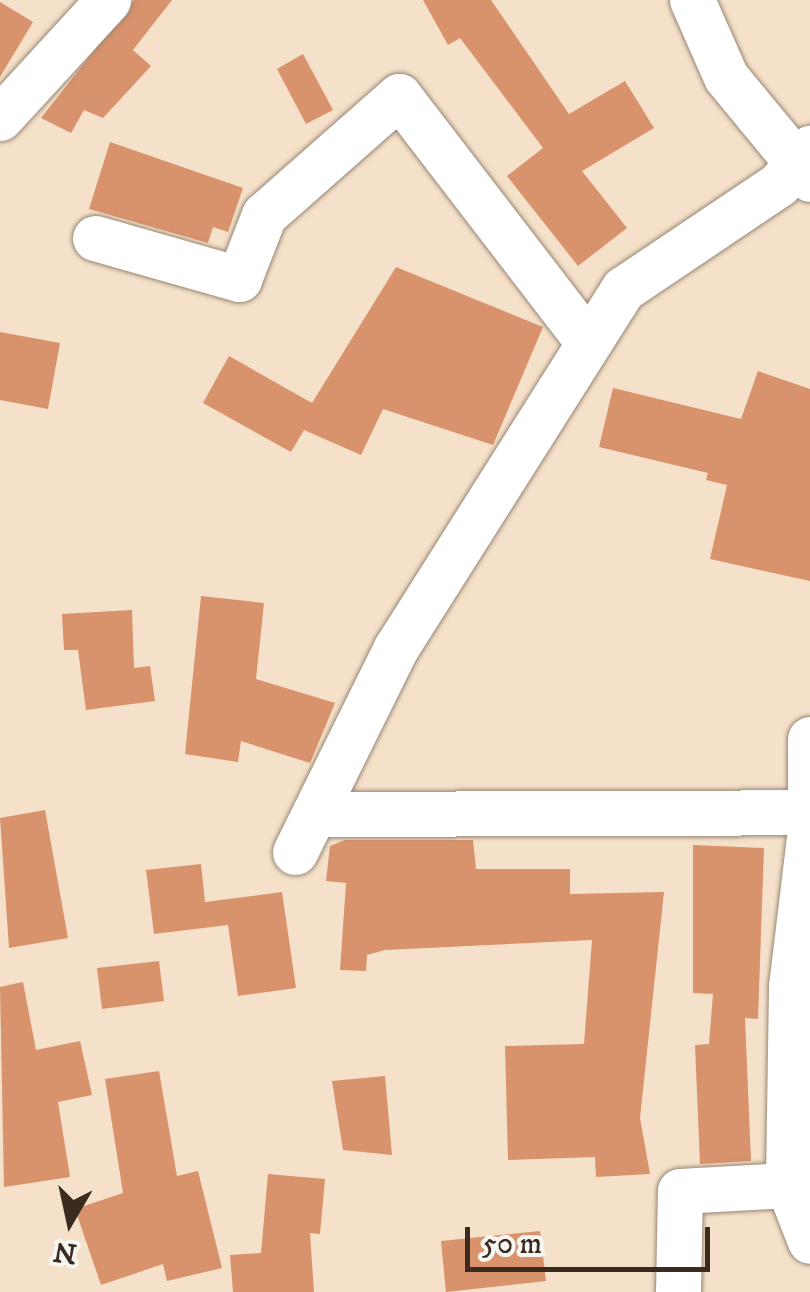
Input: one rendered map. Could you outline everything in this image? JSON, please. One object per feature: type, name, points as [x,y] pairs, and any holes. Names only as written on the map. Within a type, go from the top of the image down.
[{"type":"street","points":[[0,118],[108,0]]},
{"type":"street","points":[[692,0],[726,78],[805,161],[780,184],[622,289],[586,340],[396,648],[304,833],[810,812]]},
{"type":"street","points":[[95,238],[239,278],[264,215],[399,96],[586,340]]},
{"type":"street","points":[[810,739],[810,792]]},
{"type":"street","points":[[810,829],[791,986],[799,1182],[810,1240]]},
{"type":"street","points":[[678,1292],[680,1191],[799,1182]]},
{"type":"building","points":[[134,0],[172,0],[133,50],[151,66],[103,118],[84,110],[71,133],[41,118]]},
{"type":"building","points":[[423,0],[491,0],[569,114],[625,81],[654,128],[582,171],[627,228],[578,266],[507,176],[543,148],[460,38],[448,45]]},
{"type":"building","points":[[0,2],[33,22],[0,77]]},
{"type":"building","points":[[303,54],[333,110],[306,124],[277,69]]},
{"type":"building","points":[[110,142],[243,188],[228,232],[213,227],[208,243],[89,209]]},
{"type":"building","points":[[396,267],[543,327],[493,445],[383,409],[361,455],[304,430],[291,452],[203,403],[229,356],[312,403]]},
{"type":"building","points":[[0,332],[60,343],[48,409],[0,400]]},
{"type":"building","points":[[758,371],[810,389],[810,581],[710,559],[727,485],[706,480],[708,473],[599,447],[613,388],[741,419]]},
{"type":"building","points":[[201,596],[264,603],[256,679],[335,703],[310,763],[241,741],[238,762],[185,754]]},
{"type":"building","points":[[132,610],[134,668],[150,666],[155,701],[86,710],[78,650],[64,650],[62,614]]},
{"type":"building","points":[[45,810],[68,938],[9,948],[0,818]]},
{"type":"building","points":[[345,840],[473,840],[476,869],[570,869],[570,894],[664,892],[640,1118],[650,1174],[596,1177],[595,1157],[508,1160],[505,1046],[584,1044],[592,940],[385,950],[367,955],[366,971],[340,970],[346,883],[326,881],[330,846]]},
{"type":"building","points":[[693,845],[764,848],[758,1019],[745,1018],[751,1161],[700,1164],[695,1045],[709,1044],[713,994],[693,993]]},
{"type":"building","points":[[201,864],[205,902],[282,892],[296,988],[238,996],[228,925],[154,934],[146,870]]},
{"type":"building","points":[[159,961],[164,1001],[102,1009],[97,968]]},
{"type":"building","points":[[23,982],[36,1050],[80,1041],[92,1095],[58,1102],[70,1177],[4,1187],[0,987]]},
{"type":"building","points":[[159,1071],[177,1176],[198,1171],[222,1268],[167,1281],[163,1264],[101,1285],[75,1209],[123,1193],[105,1079]]},
{"type":"building","points":[[385,1076],[392,1155],[343,1150],[332,1081]]},
{"type":"building","points":[[268,1174],[325,1179],[320,1234],[310,1233],[314,1292],[233,1292],[230,1255],[261,1253]]},
{"type":"building","points":[[540,1231],[546,1281],[446,1292],[441,1241]]}]
